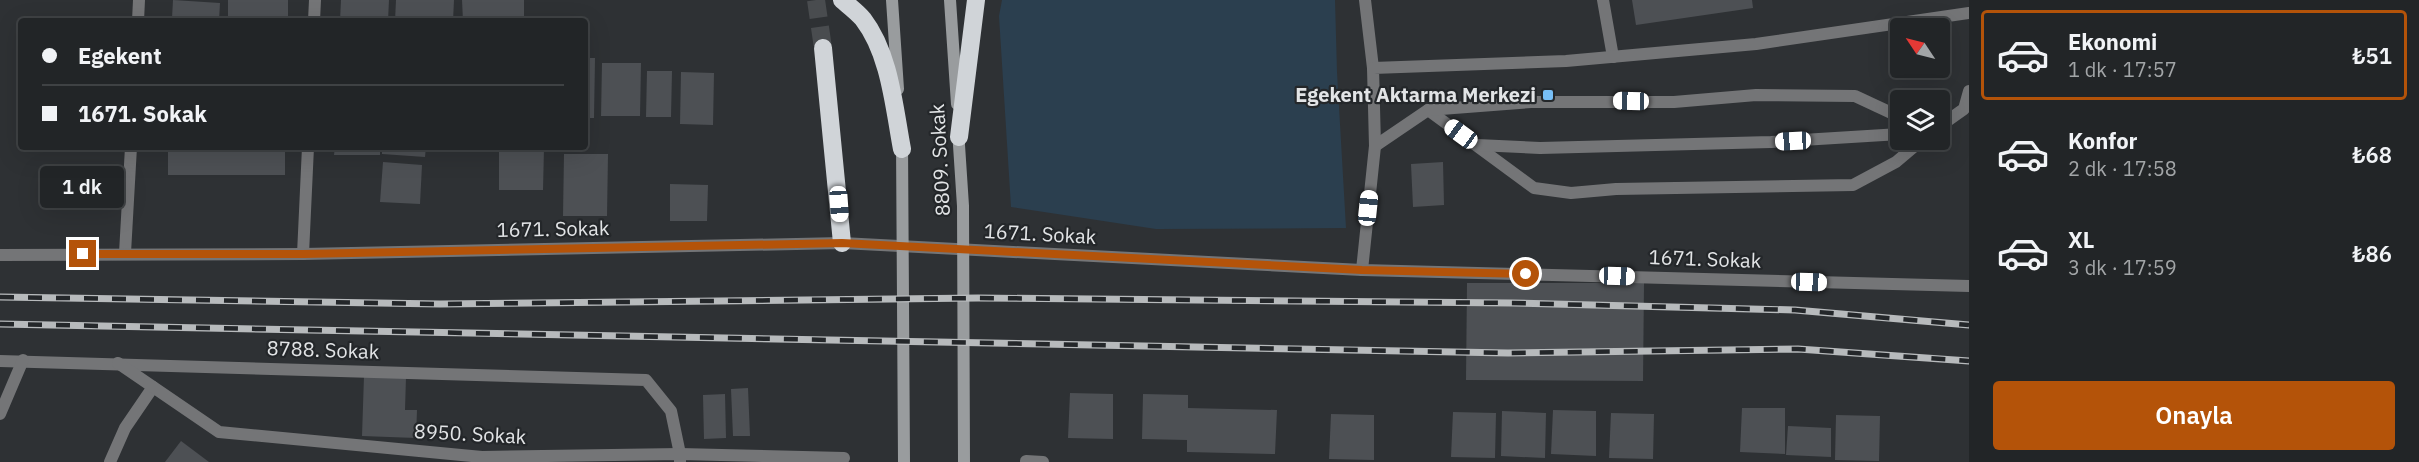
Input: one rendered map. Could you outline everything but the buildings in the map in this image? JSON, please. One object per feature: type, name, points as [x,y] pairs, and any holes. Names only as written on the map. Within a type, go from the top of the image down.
[{"type":"highway","points":[[842,0],[863,20],[878,47],[888,79],[902,148]]},
{"type":"highway","points":[[959,137],[976,0]]},
{"type":"highway","points":[[823,48],[842,243]]},
{"type":"street","points":[[138,18],[140,0]]},
{"type":"street","points":[[314,18],[315,0]]},
{"type":"street","name":"8809. Sokak","points":[[892,0],[902,148],[904,462]]},
{"type":"street","name":"8809. Sokak","points":[[950,0],[963,206],[964,462]]},
{"type":"street","points":[[1362,270],[1375,146],[1373,68],[1365,0]]},
{"type":"street","points":[[1602,0],[1612,57]]},
{"type":"street","points":[[1373,68],[1566,61],[1756,44],[1969,13]]},
{"type":"street","points":[[1950,119],[1964,109],[1969,91]]},
{"type":"street","points":[[1375,146],[1428,110],[1531,102],[1674,102],[1756,95],[1855,96],[1890,112]]},
{"type":"street","points":[[1428,110],[1534,188],[1571,193],[1616,189],[1853,185],[1896,162],[1910,150]]},
{"type":"street","points":[[1477,145],[1540,148],[1772,142],[1890,135]]},
{"type":"street","points":[[125,253],[131,150]]},
{"type":"street","points":[[303,254],[308,150]]},
{"type":"street","name":"1671. Sokak","points":[[0,255],[303,254],[842,243],[1362,270],[1969,286]]},
{"type":"street","name":"8788. Sokak","points":[[0,360],[646,380],[670,411],[680,458]]},
{"type":"street","points":[[0,414],[23,360]]},
{"type":"street","name":"8950. Sokak","points":[[118,363],[219,432],[481,460],[844,458]]},
{"type":"street","points":[[110,462],[125,428],[153,387]]},
{"type":"street","points":[[1026,461],[1043,462]]},
{"type":"shaded area","points":[[1002,0],[1335,0],[1346,228],[1156,229],[1011,207],[999,16]]},
{"type":"tunnel","points":[[816,0],[823,48]]},
{"type":"railway","points":[[0,297],[440,304],[978,298],[1512,303],[1795,310],[1969,325]]},
{"type":"railway","points":[[0,324],[1508,353],[1798,349],[1969,361]]},
{"type":"place","name":"Egekent Aktarma Merkezi","points":[[1548,95]]},
{"type":"route","points":[[83,254],[303,254],[842,243],[1362,270],[1526,274]]}]
